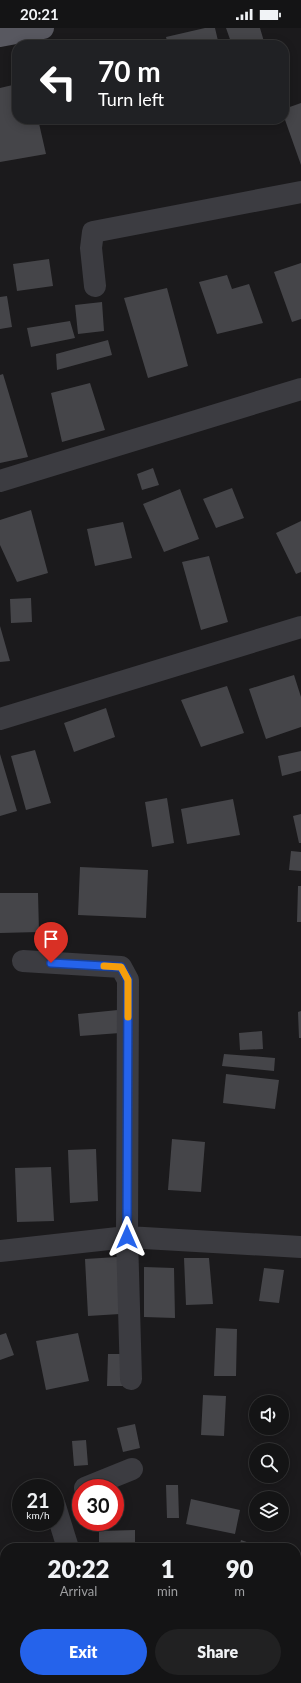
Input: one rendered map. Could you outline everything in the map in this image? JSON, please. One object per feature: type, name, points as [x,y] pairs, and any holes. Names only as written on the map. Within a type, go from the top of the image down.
[{"type":"main road","points":[[0,36],[43,28]]},
{"type":"street","points":[[95,286],[92,248],[93,232],[301,192]]},
{"type":"street","points":[[0,481],[301,389]]},
{"type":"street","points":[[0,719],[301,627]]},
{"type":"street","points":[[23,962],[121,967],[128,980],[127,1237],[131,1379]]},
{"type":"street","points":[[0,1251],[127,1237],[301,1247]]},
{"type":"street","points":[[107,1479],[132,1469]]},
{"type":"street","points":[[63,1531],[66,1543]]},
{"type":"building","points":[[205,28],[215,28],[218,40],[167,40],[166,37]]},
{"type":"building","points":[[226,28],[260,28],[264,40],[230,40]]},
{"type":"building","points":[[12,85],[12,124],[39,124],[46,154],[0,162],[0,88]]},
{"type":"building","points":[[301,103],[301,165],[286,124],[289,124],[289,107]]},
{"type":"building","points":[[49,259],[53,286],[17,291],[13,264]]},
{"type":"building","points":[[301,263],[301,319],[292,322],[274,272]]},
{"type":"building","points":[[227,275],[232,289],[249,284],[263,323],[217,334],[199,282]]},
{"type":"building","points":[[167,288],[188,366],[148,378],[124,298]]},
{"type":"building","points":[[7,296],[12,327],[0,329],[0,297]]},
{"type":"building","points":[[102,302],[104,331],[78,334],[75,305]]},
{"type":"building","points":[[70,321],[75,338],[31,347],[27,328]]},
{"type":"building","points":[[108,340],[112,355],[57,370],[56,354]]},
{"type":"building","points":[[3,374],[28,457],[0,463],[0,375]]},
{"type":"building","points":[[90,383],[105,430],[62,442],[51,393]]},
{"type":"building","points":[[153,468],[159,485],[142,490],[137,474]]},
{"type":"building","points":[[232,488],[244,518],[216,528],[203,499]]},
{"type":"building","points":[[180,489],[199,539],[164,552],[143,504]]},
{"type":"building","points":[[31,510],[48,573],[17,582],[0,545],[0,520]]},
{"type":"building","points":[[301,521],[301,572],[296,574],[276,533]]},
{"type":"building","points":[[123,522],[132,558],[95,566],[87,529]]},
{"type":"building","points":[[209,556],[228,622],[201,630],[182,562]]},
{"type":"building","points":[[31,598],[32,622],[11,623],[10,599]]},
{"type":"building","points":[[0,626],[10,661],[0,662]]},
{"type":"building","points":[[294,675],[301,697],[301,727],[266,739],[249,689]]},
{"type":"building","points":[[227,686],[244,733],[201,747],[181,700]]},
{"type":"building","points":[[106,708],[115,737],[74,752],[64,723]]},
{"type":"building","points":[[35,750],[51,803],[26,810],[11,756]]},
{"type":"building","points":[[301,751],[301,771],[282,776],[278,756]]},
{"type":"building","points":[[0,754],[17,811],[0,816]]},
{"type":"building","points":[[167,798],[174,843],[152,847],[145,802]]},
{"type":"building","points":[[233,799],[240,835],[187,844],[181,809]]},
{"type":"building","points":[[301,814],[301,843],[299,843],[293,816]]},
{"type":"building","points":[[291,851],[301,852],[301,871],[289,870]]},
{"type":"building","points":[[80,867],[148,870],[146,918],[78,915]]},
{"type":"building","points":[[298,886],[301,886],[301,922],[297,922]]},
{"type":"building","points":[[0,893],[38,893],[39,932],[0,933]]},
{"type":"building","points":[[118,1010],[120,1033],[80,1036],[78,1014]]},
{"type":"building","points":[[301,1011],[301,1038],[299,1038],[298,1012]]},
{"type":"building","points":[[262,1031],[263,1049],[240,1050],[239,1033]]},
{"type":"building","points":[[224,1054],[275,1058],[274,1071],[222,1066]]},
{"type":"building","points":[[226,1074],[279,1080],[275,1109],[223,1103]]},
{"type":"building","points":[[172,1139],[205,1142],[201,1192],[168,1190]]},
{"type":"building","points":[[96,1149],[98,1201],[70,1203],[68,1150]]},
{"type":"building","points":[[51,1167],[54,1221],[17,1222],[15,1168]]},
{"type":"building","points":[[117,1257],[120,1314],[88,1316],[85,1259]]},
{"type":"building","points":[[184,1258],[209,1258],[213,1304],[186,1305]]},
{"type":"building","points":[[144,1267],[174,1268],[175,1318],[144,1317]]},
{"type":"building","points":[[264,1268],[284,1270],[279,1303],[259,1301]]},
{"type":"building","points":[[216,1328],[237,1329],[236,1376],[214,1376]]},
{"type":"building","points":[[6,1333],[14,1355],[0,1360],[0,1335]]},
{"type":"building","points":[[78,1333],[89,1381],[46,1390],[36,1341]]},
{"type":"building","points":[[108,1354],[127,1354],[126,1386],[107,1386]]},
{"type":"building","points":[[203,1395],[226,1396],[224,1436],[201,1435]]},
{"type":"building","points":[[135,1424],[140,1448],[123,1452],[117,1428]]},
{"type":"building","points":[[86,1440],[88,1465],[74,1466],[72,1441]]},
{"type":"building","points":[[166,1485],[178,1485],[179,1518],[167,1518]]},
{"type":"building","points":[[191,1499],[240,1510],[235,1534],[186,1524]]},
{"type":"building","points":[[135,1530],[135,1543],[99,1543],[99,1531]]},
{"type":"building","points":[[241,1540],[250,1543],[240,1543]]},
{"type":"slow traffic","points":[[104,966],[121,967],[128,980],[128,1017]]},
{"type":"route","points":[[51,963],[121,967],[128,980],[127,1237]]}]
